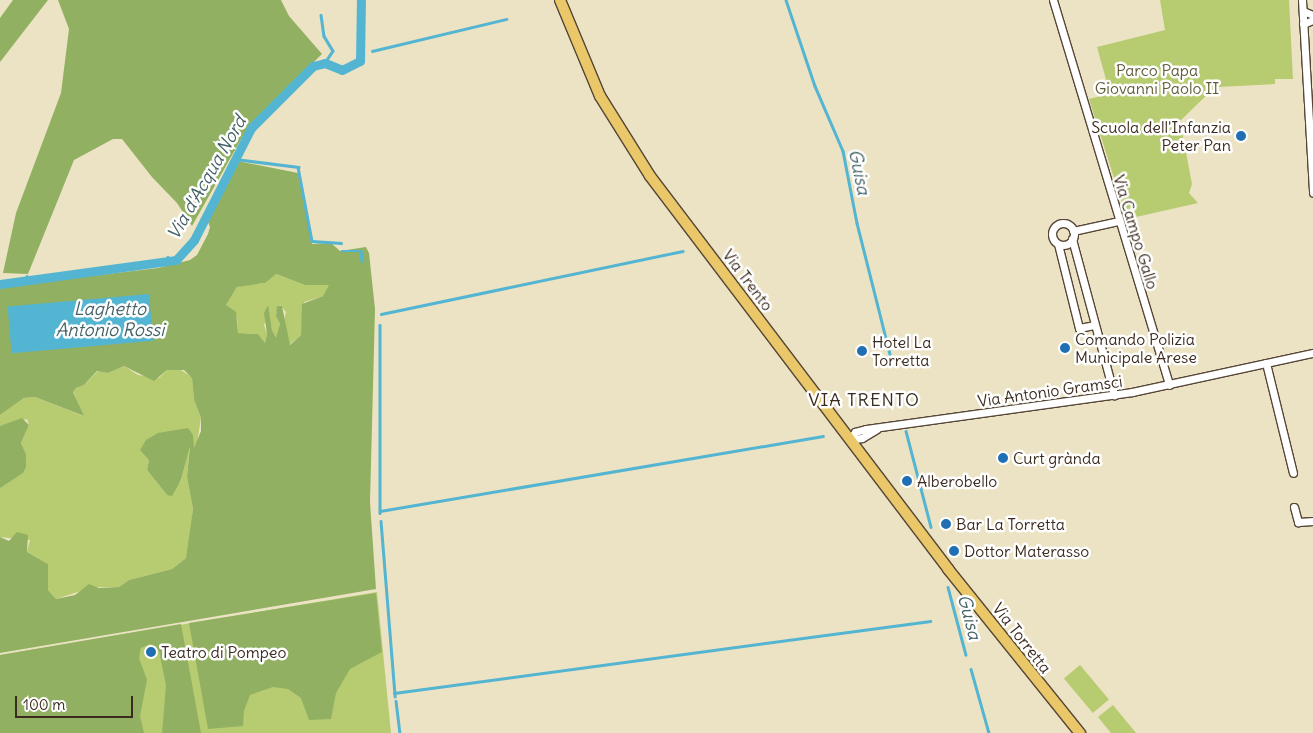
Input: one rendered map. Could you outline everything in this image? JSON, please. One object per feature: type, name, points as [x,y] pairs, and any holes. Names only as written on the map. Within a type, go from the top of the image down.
[{"type":"main road","name":"Via Trento","points":[[560,0],[584,63],[623,137],[849,440],[942,560]]},
{"type":"main road","name":"Via Torretta","points":[[942,560],[1080,733]]},
{"type":"street","name":"Via Campo Gallo","points":[[1053,0],[1118,221],[1169,385]]},
{"type":"street","points":[[1302,0],[1313,193]]},
{"type":"street","points":[[1303,11],[1313,15]]},
{"type":"street","points":[[1303,24],[1313,20]]},
{"type":"street","points":[[1073,231],[1118,221]]},
{"type":"street","points":[[1073,231],[1066,224],[1056,226],[1052,236],[1058,244],[1079,328],[1094,325]]},
{"type":"street","points":[[1073,231],[1072,239],[1114,395]]},
{"type":"street","points":[[1058,244],[1068,244],[1072,239]]},
{"type":"street","name":"Via Antonio Gramsci","points":[[849,440],[862,438],[877,429],[1114,395],[1169,385],[1313,353]]},
{"type":"street","points":[[1266,363],[1293,473]]},
{"type":"street","points":[[1294,507],[1298,522],[1313,521]]},
{"type":"green space","points":[[13,0],[48,0],[0,62],[0,18]]},
{"type":"green space","points":[[58,0],[281,0],[289,16],[322,54],[248,127],[192,226],[177,203],[152,177],[122,139],[113,139],[74,160],[28,274],[3,273],[16,213],[61,93],[69,29]]},
{"type":"green space","name":"Parco Papa Giovanni Paolo II","points":[[1160,0],[1289,0],[1293,79],[1275,79],[1275,84],[1218,87],[1212,90],[1180,121],[1192,184],[1189,193],[1198,203],[1127,219],[1089,99],[1110,94],[1097,47],[1165,30]]},
{"type":"green space","points":[[237,161],[298,173],[312,244],[331,243],[340,251],[366,247],[369,253],[375,309],[370,502],[376,589],[0,653],[0,537],[9,541],[17,532],[28,535],[27,552],[48,564],[48,590],[56,599],[75,595],[89,584],[99,588],[119,587],[129,580],[172,569],[186,558],[193,509],[187,477],[190,446],[181,480],[172,496],[167,495],[147,470],[149,460],[140,450],[146,440],[158,433],[188,428],[193,435],[194,448],[201,431],[201,418],[194,400],[192,378],[184,370],[167,370],[154,381],[124,366],[108,373],[97,371],[84,385],[76,388],[73,392],[84,416],[35,397],[24,398],[0,415],[0,287],[158,268],[190,260],[197,255],[208,234],[210,227],[207,219]],"holes":[[[276,274],[305,285],[329,285],[323,296],[302,304],[301,335],[290,345],[282,306],[277,306],[276,316],[280,324],[276,338],[272,330],[268,305],[264,313],[267,334],[265,343],[258,334],[238,333],[236,312],[226,305],[237,287],[265,283]]]},
{"type":"green space","points":[[276,274],[305,285],[330,285],[323,296],[304,302],[301,335],[289,345],[284,321],[286,312],[280,305],[276,313],[280,324],[278,337],[276,339],[272,330],[269,314],[264,325],[267,334],[265,343],[258,334],[238,333],[237,318],[226,305],[237,287],[249,283],[262,284]]},
{"type":"green space","points":[[124,366],[138,375],[159,378],[167,370],[179,369],[192,377],[194,400],[201,418],[197,443],[193,449],[193,435],[149,460],[147,470],[167,495],[181,481],[190,444],[187,477],[193,509],[188,553],[186,558],[172,569],[129,580],[119,587],[93,587],[56,599],[48,590],[48,564],[27,552],[30,540],[0,537],[0,488],[26,454],[21,443],[29,425],[27,419],[0,426],[0,415],[24,398],[35,397],[83,416],[73,391],[84,385],[98,371],[108,373]]},
{"type":"green space","points":[[22,418],[29,425],[21,443],[26,454],[26,467],[23,473],[0,488],[0,426]]},
{"type":"green space","points":[[377,592],[391,733],[0,733],[0,655]]},
{"type":"green space","points":[[376,593],[382,652],[350,669],[336,693],[331,719],[309,720],[301,698],[288,689],[273,687],[250,695],[244,711],[243,726],[208,729],[189,623]]},
{"type":"green space","points":[[181,624],[201,733],[162,733],[166,685],[159,651],[150,644],[141,648],[139,658],[147,680],[140,716],[144,733],[0,733],[0,655]]},
{"type":"green space","points":[[1080,665],[1109,699],[1093,713],[1064,678]]},
{"type":"green space","points":[[1113,705],[1136,733],[1111,733],[1098,717]]},
{"type":"water","name":"Laghetto Antonio Rossi","points":[[149,294],[153,341],[12,353],[8,306]]},
{"type":"waterway","name":"Via d'Acqua Nord","points":[[0,284],[176,260],[194,240],[251,128],[313,66],[325,63],[342,70],[360,61],[361,0]]},
{"type":"waterway","name":"Guisa","points":[[786,0],[815,86],[843,151],[857,223],[890,354]]},
{"type":"waterway","points":[[321,15],[324,36],[333,51],[325,63]]},
{"type":"waterway","points":[[372,51],[506,19]]},
{"type":"waterway","points":[[235,159],[298,167],[312,241],[341,243]]},
{"type":"waterway","points":[[342,251],[361,251],[362,261]]},
{"type":"waterway","points":[[381,314],[682,251]]},
{"type":"waterway","name":"Via d'Acqua Nord","points":[[168,257],[168,263]]},
{"type":"waterway","name":"Via d'Acqua Nord","points":[[27,276],[28,280]]},
{"type":"waterway","points":[[380,325],[380,513]]},
{"type":"waterway","name":"Guisa","points":[[906,431],[931,527]]},
{"type":"waterway","points":[[380,511],[823,436]]},
{"type":"waterway","points":[[381,521],[395,696]]},
{"type":"waterway","name":"Guisa","points":[[948,587],[966,655]]},
{"type":"waterway","points":[[394,693],[930,621]]},
{"type":"waterway","name":"Guisa","points":[[971,669],[989,733]]},
{"type":"waterway","points":[[396,701],[400,733]]},
{"type":"place","name":"Scuola dell'Infanzia Peter Pan","points":[[1241,136]]},
{"type":"place","name":"Comando Polizia Municipale Arese","points":[[1065,348]]},
{"type":"place","name":"Hotel La Torretta","points":[[862,351]]},
{"type":"place","name":"Curt grànda","points":[[1003,458]]},
{"type":"place","name":"Alberobello","points":[[907,481]]},
{"type":"place","name":"Bar La Torretta","points":[[946,524]]},
{"type":"place","name":"Dottor Materasso","points":[[954,551]]},
{"type":"place","name":"Teatro di Pompeo","points":[[151,652]]},
{"type":"district","name":"VIA TRENTO","points":[[864,400]]}]
